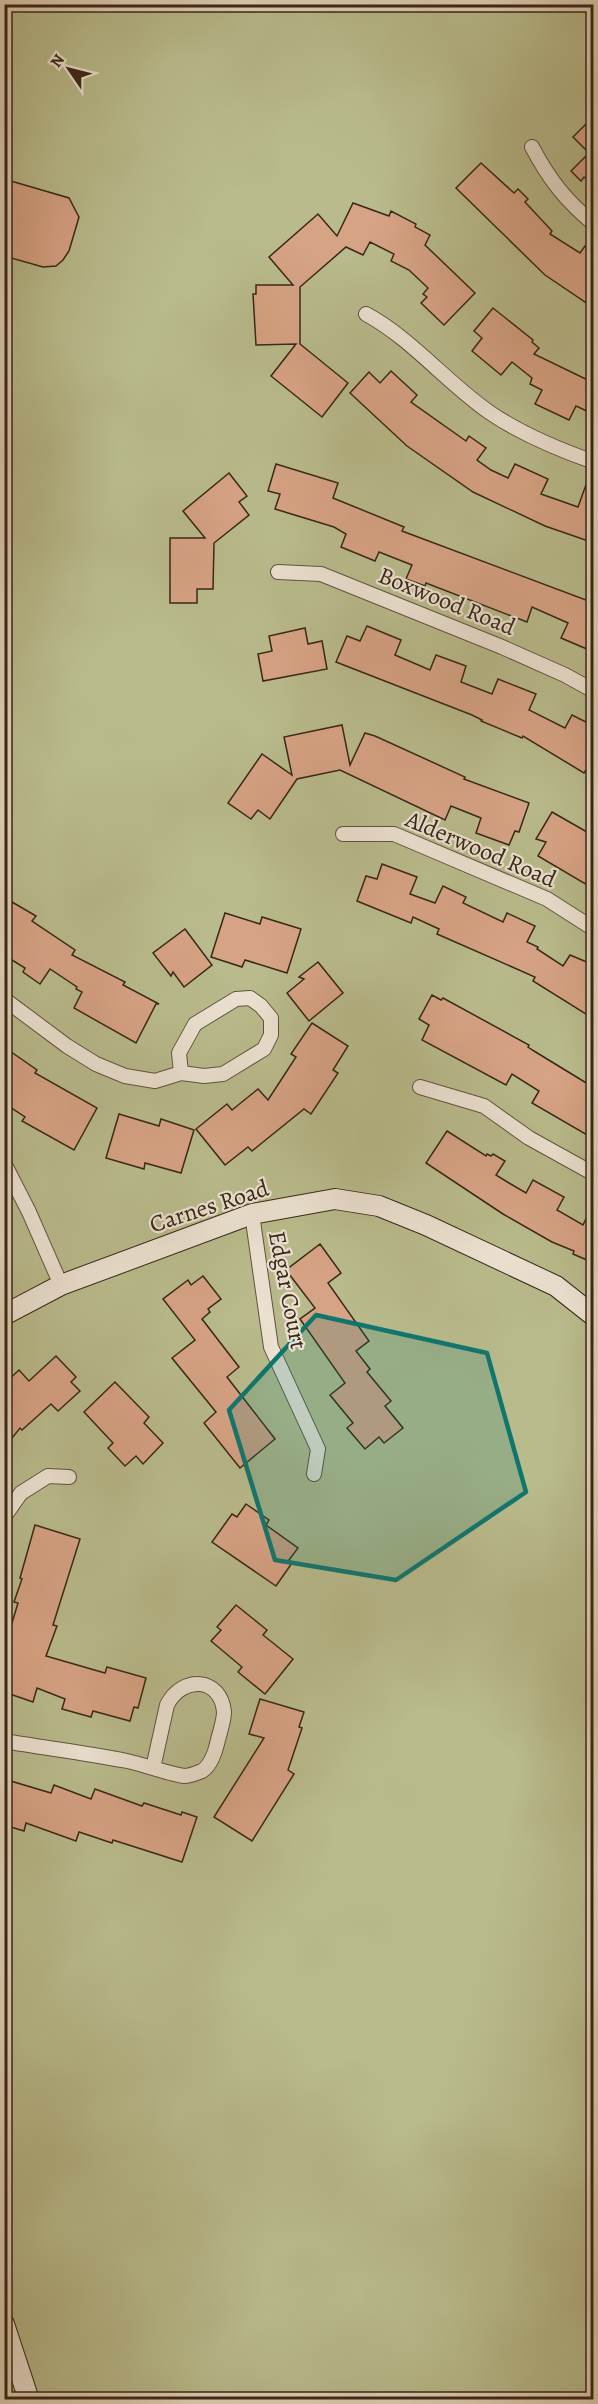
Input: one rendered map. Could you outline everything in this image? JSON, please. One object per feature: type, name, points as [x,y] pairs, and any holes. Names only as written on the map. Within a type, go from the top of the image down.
[{"type":"street","points":[[532,147],[547,176],[570,204],[594,224]]},
{"type":"street","points":[[366,314],[386,325],[488,411],[530,437],[594,462]]},
{"type":"street","name":"Boxwood Road","points":[[278,572],[321,574],[502,647],[565,675],[594,691]]},
{"type":"street","name":"Alderwood Road","points":[[343,834],[394,834],[547,899],[594,929]]},
{"type":"street","points":[[4,999],[67,1046],[96,1064],[125,1076],[155,1081],[182,1073],[204,1076],[223,1074],[264,1049],[272,1035],[271,1018],[261,1005],[250,998],[236,999],[195,1024],[179,1053],[182,1073]]},
{"type":"street","points":[[420,1087],[484,1106],[529,1138],[594,1174]]},
{"type":"street","points":[[4,1163],[29,1212],[61,1285]]},
{"type":"street","name":"Carnes Road","points":[[4,1315],[61,1285],[252,1214],[335,1199],[379,1206],[555,1287],[594,1316]]},
{"type":"street","name":"Edgar Court","points":[[252,1214],[272,1347],[318,1449],[314,1474]]},
{"type":"street","points":[[4,1517],[21,1493],[48,1476],[69,1477]]},
{"type":"street","points":[[4,1741],[129,1761],[153,1768],[187,1776],[204,1770],[214,1755],[224,1714],[221,1700],[212,1688],[192,1683],[172,1695],[167,1705],[153,1768]]},
{"type":"street","points":[[4,2324],[29,2400]]},
{"type":"highlighted area","points":[[316,1315],[487,1353],[526,1492],[396,1580],[275,1560],[229,1410]]},
{"type":"green space","points":[[5,5],[593,5],[593,2399],[5,2400]]},
{"type":"building","points":[[586,124],[594,132],[594,186],[584,177],[581,181],[571,171],[589,153],[573,137]]},
{"type":"building","points":[[481,163],[514,193],[518,189],[528,199],[525,202],[552,231],[550,234],[580,253],[585,246],[594,252],[594,308],[545,275],[456,188]]},
{"type":"building","points":[[4,179],[69,198],[79,217],[69,251],[56,266],[43,267],[4,256]]},
{"type":"building","points":[[353,203],[389,216],[391,211],[416,224],[415,227],[430,235],[425,245],[475,293],[444,325],[421,303],[427,297],[423,294],[428,288],[409,270],[391,261],[394,254],[370,242],[363,255],[346,247],[300,287],[300,344],[348,383],[322,417],[271,376],[296,344],[256,345],[253,294],[256,294],[256,285],[293,285],[269,257],[318,214],[337,236]]},
{"type":"building","points":[[493,308],[533,340],[532,342],[539,348],[534,354],[594,383],[594,403],[589,412],[576,406],[569,420],[535,404],[542,390],[530,384],[532,378],[512,362],[501,375],[472,351],[482,338],[474,331]]},
{"type":"building","points":[[391,371],[417,395],[411,402],[466,441],[469,436],[486,448],[477,460],[491,470],[508,478],[515,464],[548,479],[541,494],[578,507],[591,471],[594,471],[594,543],[545,526],[473,492],[407,446],[350,393],[369,372],[380,383]]},
{"type":"building","points":[[276,464],[338,483],[333,498],[404,527],[402,531],[594,603],[594,652],[561,638],[568,623],[532,607],[527,622],[426,583],[425,586],[406,579],[412,565],[379,552],[375,561],[341,547],[346,534],[334,527],[275,509],[280,494],[268,491]]},
{"type":"building","points":[[229,473],[247,496],[239,502],[249,515],[214,543],[213,589],[197,589],[197,603],[170,603],[170,538],[205,538],[183,511]]},
{"type":"building","points":[[367,626],[401,640],[395,655],[430,670],[436,655],[466,666],[461,682],[492,694],[498,679],[536,694],[529,710],[565,728],[572,715],[594,726],[594,774],[586,770],[584,773],[523,736],[522,738],[472,715],[336,662],[347,636],[360,641]]},
{"type":"building","points":[[305,628],[308,644],[322,641],[327,669],[263,681],[258,654],[272,651],[269,636]]},
{"type":"building","points":[[342,725],[350,765],[365,733],[375,736],[465,777],[464,779],[529,803],[519,832],[515,831],[509,845],[476,833],[481,818],[451,806],[445,820],[340,770],[297,779],[270,819],[258,810],[251,819],[228,803],[262,754],[292,775],[284,737]]},
{"type":"building","points":[[552,812],[594,836],[594,889],[538,856],[546,842],[536,839]]},
{"type":"building","points":[[382,864],[417,877],[410,894],[435,903],[443,886],[466,897],[463,903],[503,922],[507,913],[535,926],[527,942],[538,947],[537,949],[563,966],[570,955],[594,965],[594,973],[587,983],[594,987],[594,1019],[533,981],[535,977],[437,934],[439,929],[413,917],[411,923],[357,901],[366,876],[377,879]]},
{"type":"building","points":[[12,902],[36,916],[32,921],[75,950],[72,955],[125,982],[123,985],[159,1004],[156,1004],[136,1043],[74,1008],[82,992],[50,969],[40,984],[23,972],[25,968],[4,955],[4,914]]},
{"type":"building","points":[[225,913],[260,924],[262,917],[301,929],[287,973],[245,960],[242,967],[211,957]]},
{"type":"building","points":[[185,929],[212,965],[184,987],[173,972],[171,976],[153,953]]},
{"type":"building","points":[[318,962],[343,993],[309,1021],[287,993],[304,979],[299,977]]},
{"type":"building","points":[[432,995],[441,1000],[443,998],[529,1045],[528,1047],[594,1089],[594,1139],[532,1103],[539,1091],[512,1074],[506,1085],[422,1040],[429,1025],[419,1019]]},
{"type":"building","points":[[312,1023],[348,1046],[333,1070],[338,1073],[311,1114],[304,1109],[252,1151],[248,1147],[225,1165],[196,1129],[227,1104],[232,1110],[258,1089],[268,1100],[296,1057],[291,1054]]},
{"type":"building","points":[[4,1047],[37,1070],[35,1073],[97,1108],[74,1150],[22,1121],[25,1117],[4,1103]]},
{"type":"building","points":[[119,1114],[159,1126],[161,1119],[194,1130],[181,1173],[145,1163],[144,1169],[106,1158]]},
{"type":"building","points":[[447,1131],[486,1156],[493,1154],[505,1161],[496,1175],[526,1193],[533,1180],[564,1197],[557,1210],[583,1225],[594,1202],[594,1263],[573,1254],[574,1251],[552,1242],[503,1214],[426,1163]]},
{"type":"building","points":[[320,1244],[341,1273],[328,1283],[369,1341],[356,1351],[370,1369],[367,1372],[391,1401],[385,1406],[403,1428],[384,1443],[379,1437],[365,1449],[347,1428],[353,1423],[330,1395],[345,1383],[300,1319],[315,1308],[286,1270]]},
{"type":"building","points":[[203,1276],[221,1299],[208,1309],[210,1312],[202,1319],[239,1367],[227,1377],[275,1439],[240,1468],[204,1423],[216,1412],[172,1358],[195,1340],[163,1299],[188,1280],[191,1285]]},
{"type":"building","points":[[56,1356],[76,1377],[71,1382],[80,1391],[58,1411],[51,1404],[22,1430],[20,1428],[4,1448],[4,1384],[19,1370],[29,1381]]},
{"type":"building","points":[[115,1382],[149,1417],[144,1423],[163,1443],[143,1464],[136,1456],[125,1466],[108,1448],[113,1443],[84,1412]]},
{"type":"building","points":[[246,1504],[269,1520],[266,1525],[298,1548],[289,1560],[292,1563],[276,1586],[212,1542],[232,1514],[237,1517]]},
{"type":"building","points":[[35,1525],[80,1539],[53,1625],[57,1626],[46,1656],[105,1673],[107,1667],[146,1678],[138,1708],[134,1707],[130,1721],[93,1711],[91,1717],[62,1709],[65,1699],[37,1688],[33,1702],[4,1692],[4,1649],[18,1603],[14,1602]]},
{"type":"building","points":[[236,1605],[267,1630],[263,1635],[293,1659],[265,1694],[238,1672],[242,1667],[211,1641],[221,1630],[217,1627]]},
{"type":"building","points":[[260,1699],[304,1712],[299,1727],[302,1728],[288,1770],[294,1774],[252,1841],[214,1817],[264,1738],[249,1734]]},
{"type":"building","points":[[4,1779],[51,1793],[54,1785],[91,1799],[95,1789],[142,1806],[144,1803],[181,1815],[182,1812],[197,1817],[182,1862],[113,1840],[112,1843],[79,1832],[76,1841],[26,1823],[24,1831],[4,1825]]}]
